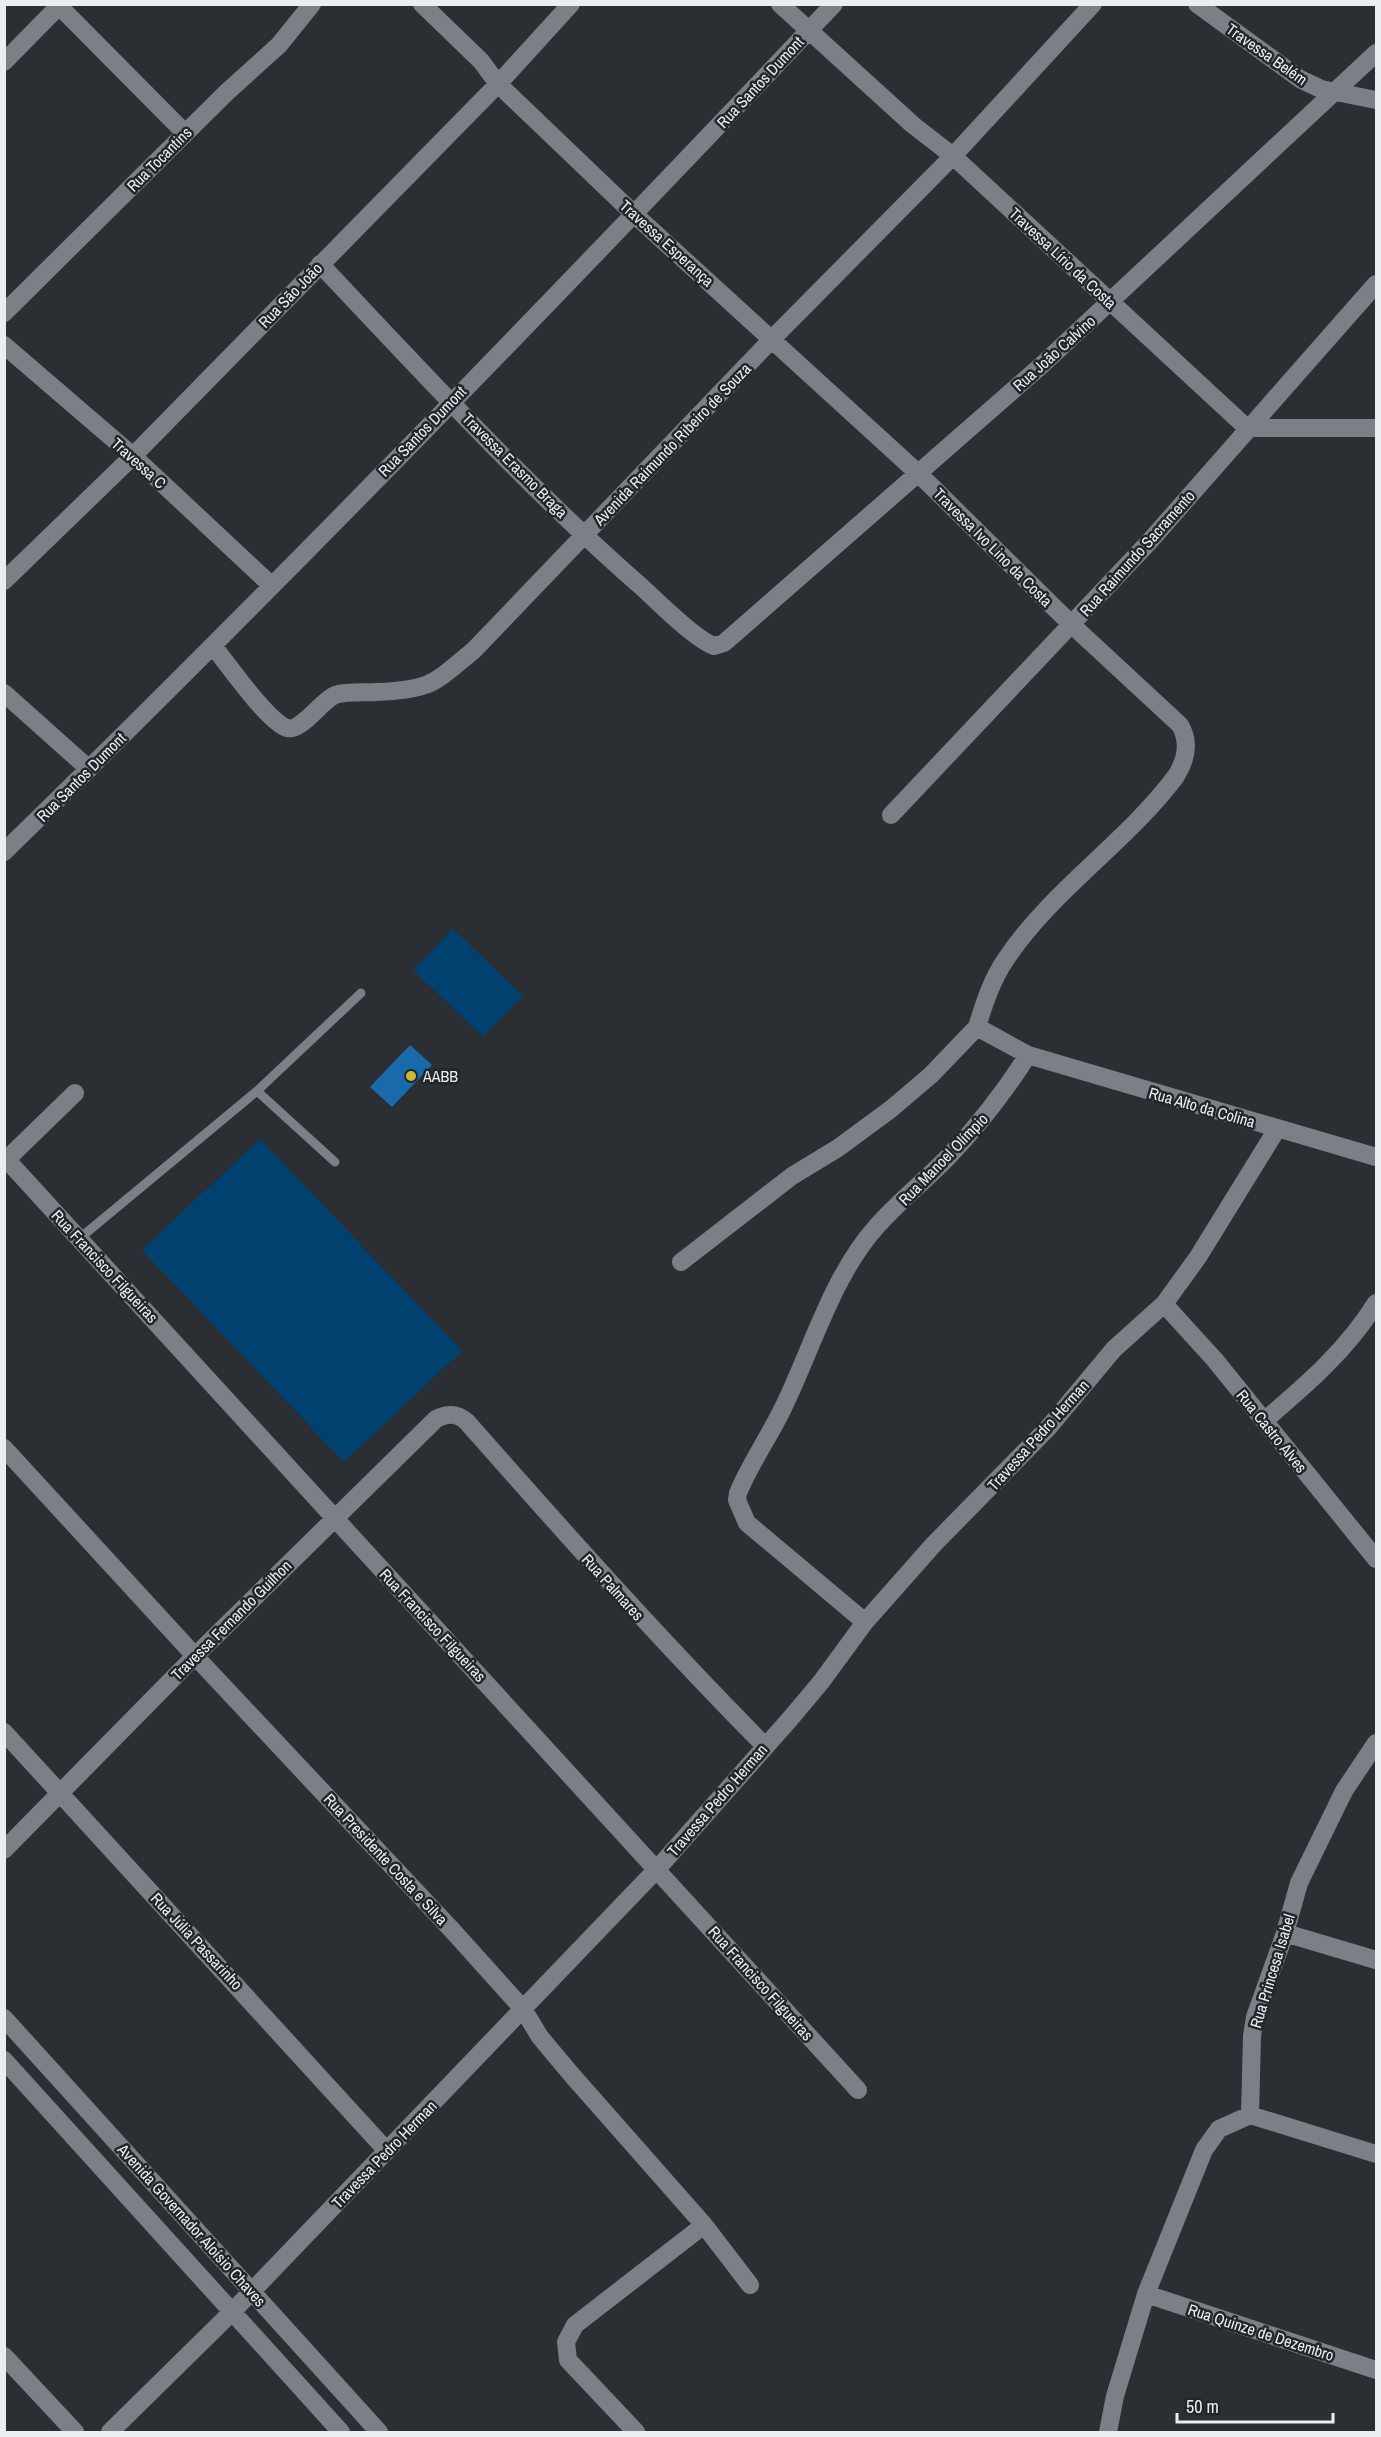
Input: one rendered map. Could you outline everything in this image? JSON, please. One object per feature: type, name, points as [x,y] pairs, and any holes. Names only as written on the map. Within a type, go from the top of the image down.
[{"type":"street","name":"Rua Tocantins","points":[[4,313],[184,134],[279,45],[312,4]]},
{"type":"street","name":"Travessa Esperança","points":[[422,4],[481,62],[498,84],[635,214],[919,474]]},
{"type":"street","name":"Rua São João","points":[[4,581],[133,456],[498,84],[571,4]]},
{"type":"street","name":"Travessa Lírio da Costa","points":[[780,4],[808,32],[953,156],[1247,428]]},
{"type":"street","name":"Rua Santos Dumont","points":[[4,852],[213,646],[635,214],[834,4]]},
{"type":"street","name":"Avenida Raimundo Ribeiro de Souza","points":[[213,646],[275,720],[284,727],[297,728],[327,700],[340,694],[407,692],[428,686],[439,679],[474,650],[773,338],[953,156],[1093,4]]},
{"type":"street","name":"Travessa Belém","points":[[1197,4],[1300,79],[1321,89],[1377,100]]},
{"type":"street","points":[[4,62],[60,5],[184,134]]},
{"type":"street","name":"Rua João Calvino","points":[[724,644],[919,474],[1110,302],[1377,53]]},
{"type":"street","name":"Travessa Erasmo Braga","points":[[320,264],[450,402],[585,535],[707,644],[714,646],[724,644]]},
{"type":"street","name":"Rua Raimundo Sacramento","points":[[891,815],[1149,542],[1247,428],[1377,284]]},
{"type":"street","name":"Travessa C","points":[[4,345],[133,456],[271,585]]},
{"type":"street","points":[[1247,428],[1377,428]]},
{"type":"street","name":"Travessa Ivo Lino da Costa","points":[[919,474],[1072,625],[1173,717],[1186,735],[1185,754],[1179,771],[1169,786],[1043,914],[1006,959],[992,984],[977,1027]]},
{"type":"street","points":[[4,693],[89,769]]},
{"type":"street","points":[[681,1262],[792,1176],[838,1148],[891,1110],[930,1075],[977,1027],[1028,1055]]},
{"type":"street","name":"Rua Alto da Colina","points":[[1028,1055],[1377,1157]]},
{"type":"street","name":"Rua Manoel Olímpio","points":[[864,1622],[747,1522],[737,1500],[738,1493],[783,1409],[836,1292],[861,1247],[878,1225],[973,1130],[1004,1093],[1028,1055]]},
{"type":"street","points":[[6,1161],[75,1093]]},
{"type":"street","name":"Travessa Pedro Herman","points":[[110,2433],[232,2312],[658,1868],[821,1682],[864,1622],[934,1544],[1048,1428],[1114,1349],[1164,1304],[1198,1257],[1277,1129]]},
{"type":"street","name":"Rua Francisco Filgueiras","points":[[6,1161],[81,1238],[334,1518],[658,1868],[858,2090]]},
{"type":"street","points":[[1264,1421],[1340,1352],[1377,1303]]},
{"type":"street","name":"Rua Castro Alves","points":[[1164,1304],[1215,1360],[1376,1556]]},
{"type":"street","name":"Travessa Fernando Guilhon","points":[[4,1850],[195,1656],[436,1419],[456,1414],[467,1422]]},
{"type":"street","name":"Rua Palmares","points":[[467,1422],[678,1659],[765,1746]]},
{"type":"street","name":"Rua Presidente Costa e Silva","points":[[4,1448],[195,1656],[359,1828],[523,2009],[540,2037],[704,2225],[750,2285]]},
{"type":"street","name":"Rua Júlia Passarinho","points":[[4,1732],[387,2151]]},
{"type":"street","name":"Rua Princesa Isabel","points":[[1250,2115],[1253,2026],[1285,1933],[1299,1883],[1309,1858],[1344,1791],[1377,1743]]},
{"type":"street","points":[[1285,1933],[1377,1960]]},
{"type":"street","name":"Avenida Governador Aloísio Chaves","points":[[4,2018],[379,2433]]},
{"type":"street","name":"Avenida Governador Aloísio Chaves","points":[[4,2060],[341,2433]]},
{"type":"street","points":[[1108,2433],[1115,2396],[1146,2294],[1204,2150],[1219,2129],[1250,2115],[1377,2154]]},
{"type":"street","points":[[636,2433],[568,2360],[566,2342],[576,2325],[704,2225]]},
{"type":"street","name":"Rua Quinze de Dezembro","points":[[1146,2294],[1377,2370]]},
{"type":"street","points":[[4,2356],[75,2433]]},
{"type":"lane","points":[[81,1238],[257,1091],[361,993]]},
{"type":"lane","points":[[257,1091],[335,1162]]},
{"type":"shaded area","points":[[453,929],[523,996],[483,1037],[413,970]]},
{"type":"shaded area","points":[[410,1045],[432,1065],[392,1107],[370,1087]]},
{"type":"shaded area","points":[[260,1139],[462,1351],[344,1462],[142,1250]]},
{"type":"place","name":"AABB","points":[[411,1076]]}]
